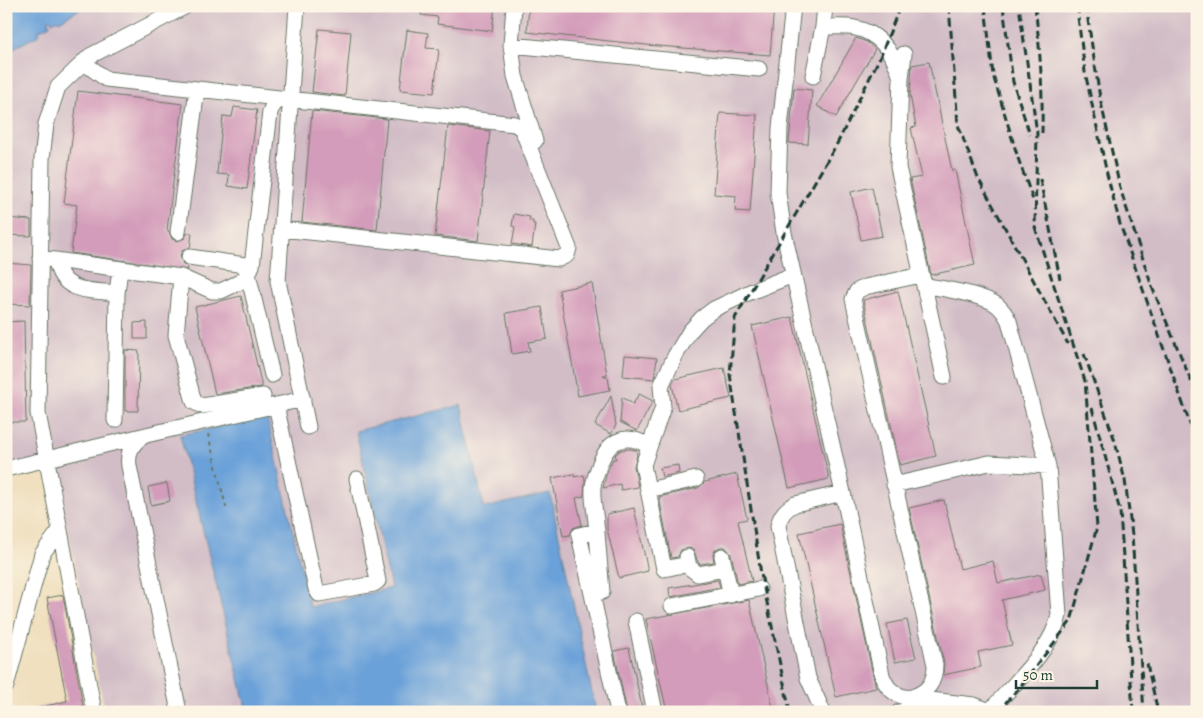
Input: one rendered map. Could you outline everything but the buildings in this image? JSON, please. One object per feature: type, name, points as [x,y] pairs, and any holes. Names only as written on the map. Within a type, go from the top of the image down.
[{"type":"lane","points":[[94,712],[38,413],[42,159],[46,124],[58,87],[90,56],[186,6]]},
{"type":"lane","points":[[297,6],[278,281],[308,427]]},
{"type":"lane","points":[[514,6],[510,45],[515,76],[551,200]]},
{"type":"lane","points":[[792,6],[780,128],[778,193],[784,233],[884,683],[896,694],[904,697],[974,705],[992,711],[1046,646],[1057,624],[1058,615],[1048,466],[1009,321],[1004,311],[986,299],[923,280],[865,286],[857,291],[853,299],[935,665],[935,674],[928,689],[912,697]]},
{"type":"lane","points":[[813,76],[823,27],[825,6]]},
{"type":"lane","points":[[823,27],[854,28],[876,37],[892,54],[901,78]]},
{"type":"lane","points":[[510,45],[658,52],[736,59],[759,69]]},
{"type":"lane","points":[[904,54],[901,78],[898,167],[944,376]]},
{"type":"lane","points":[[83,62],[106,79],[515,124],[522,129],[569,248],[566,255],[559,259],[282,229]]},
{"type":"lane","points":[[178,232],[197,89]]},
{"type":"lane","points":[[272,375],[250,270],[270,112],[275,103],[285,98],[291,99]]},
{"type":"lane","points":[[40,258],[181,277],[212,291],[221,291],[242,281],[250,270]]},
{"type":"lane","points":[[189,258],[250,270]]},
{"type":"lane","points":[[56,260],[57,269],[61,277],[75,288],[117,293]]},
{"type":"lane","points":[[115,420],[117,293],[120,269]]},
{"type":"lane","points":[[731,595],[724,563],[698,574],[691,570],[687,560],[664,569],[643,465],[663,407],[661,386],[675,356],[690,331],[714,309],[750,292],[794,275]]},
{"type":"lane","points":[[181,277],[176,335],[194,402],[202,406],[263,396]]},
{"type":"lane","points":[[6,469],[303,399]]},
{"type":"lane","points":[[276,405],[316,589],[319,594],[374,584],[378,581],[357,479]]},
{"type":"lane","points":[[146,435],[139,438],[134,444],[128,458],[128,466],[178,712]]},
{"type":"lane","points":[[602,592],[592,486],[605,450],[612,444],[629,438],[649,446]]},
{"type":"lane","points":[[894,485],[989,463],[1048,466]]},
{"type":"lane","points":[[648,490],[696,479]]},
{"type":"lane","points":[[823,712],[808,678],[778,526],[779,519],[788,507],[843,494]]},
{"type":"lane","points":[[6,686],[42,554],[60,530]]},
{"type":"lane","points":[[597,531],[579,536],[618,712]]},
{"type":"lane","points":[[672,606],[759,589]]},
{"type":"lane","points":[[636,621],[655,712]]},
{"type":"lane","points":[[899,712],[948,702]]},
{"type":"path","points":[[207,430],[227,510]]},
{"type":"shaded area","points":[[24,6],[1197,6],[1197,712],[596,712],[550,493],[484,508],[461,405],[356,431],[391,589],[309,607],[267,418],[180,435],[247,712],[105,712],[55,468],[6,478],[6,52],[39,35]]},
{"type":"water","points":[[6,6],[86,6],[59,21],[58,19],[52,22],[51,19],[48,20],[50,25],[38,31],[39,35],[6,52]]},
{"type":"water","points":[[461,405],[484,508],[550,493],[596,712],[247,712],[180,435],[267,417],[310,607],[391,588],[356,431]]},
{"type":"railway","points":[[790,712],[761,574],[730,374],[735,318],[838,142],[881,55],[900,6]]},
{"type":"railway","points":[[949,6],[958,125],[978,178],[1068,344]]},
{"type":"railway","points":[[985,6],[993,75],[1033,200]]},
{"type":"railway","points":[[1003,6],[1013,82],[1030,135]]},
{"type":"railway","points":[[997,712],[1019,688],[1071,621],[1097,527],[1085,381],[1035,227],[1037,133],[1019,6]]},
{"type":"railway","points":[[1035,6],[1041,70],[1042,133]]},
{"type":"railway","points":[[1079,6],[1078,17],[1085,72],[1120,224],[1197,444]]},
{"type":"railway","points":[[1088,6],[1088,20],[1100,98],[1120,188],[1152,287],[1197,395]]},
{"type":"railway","points":[[1040,179],[1060,279]]},
{"type":"railway","points":[[1084,354],[1114,438],[1125,480],[1132,535],[1144,712]]},
{"type":"railway","points":[[1092,408],[1120,511],[1133,712]]},
{"type":"railway","points":[[1147,664],[1158,712]]}]
